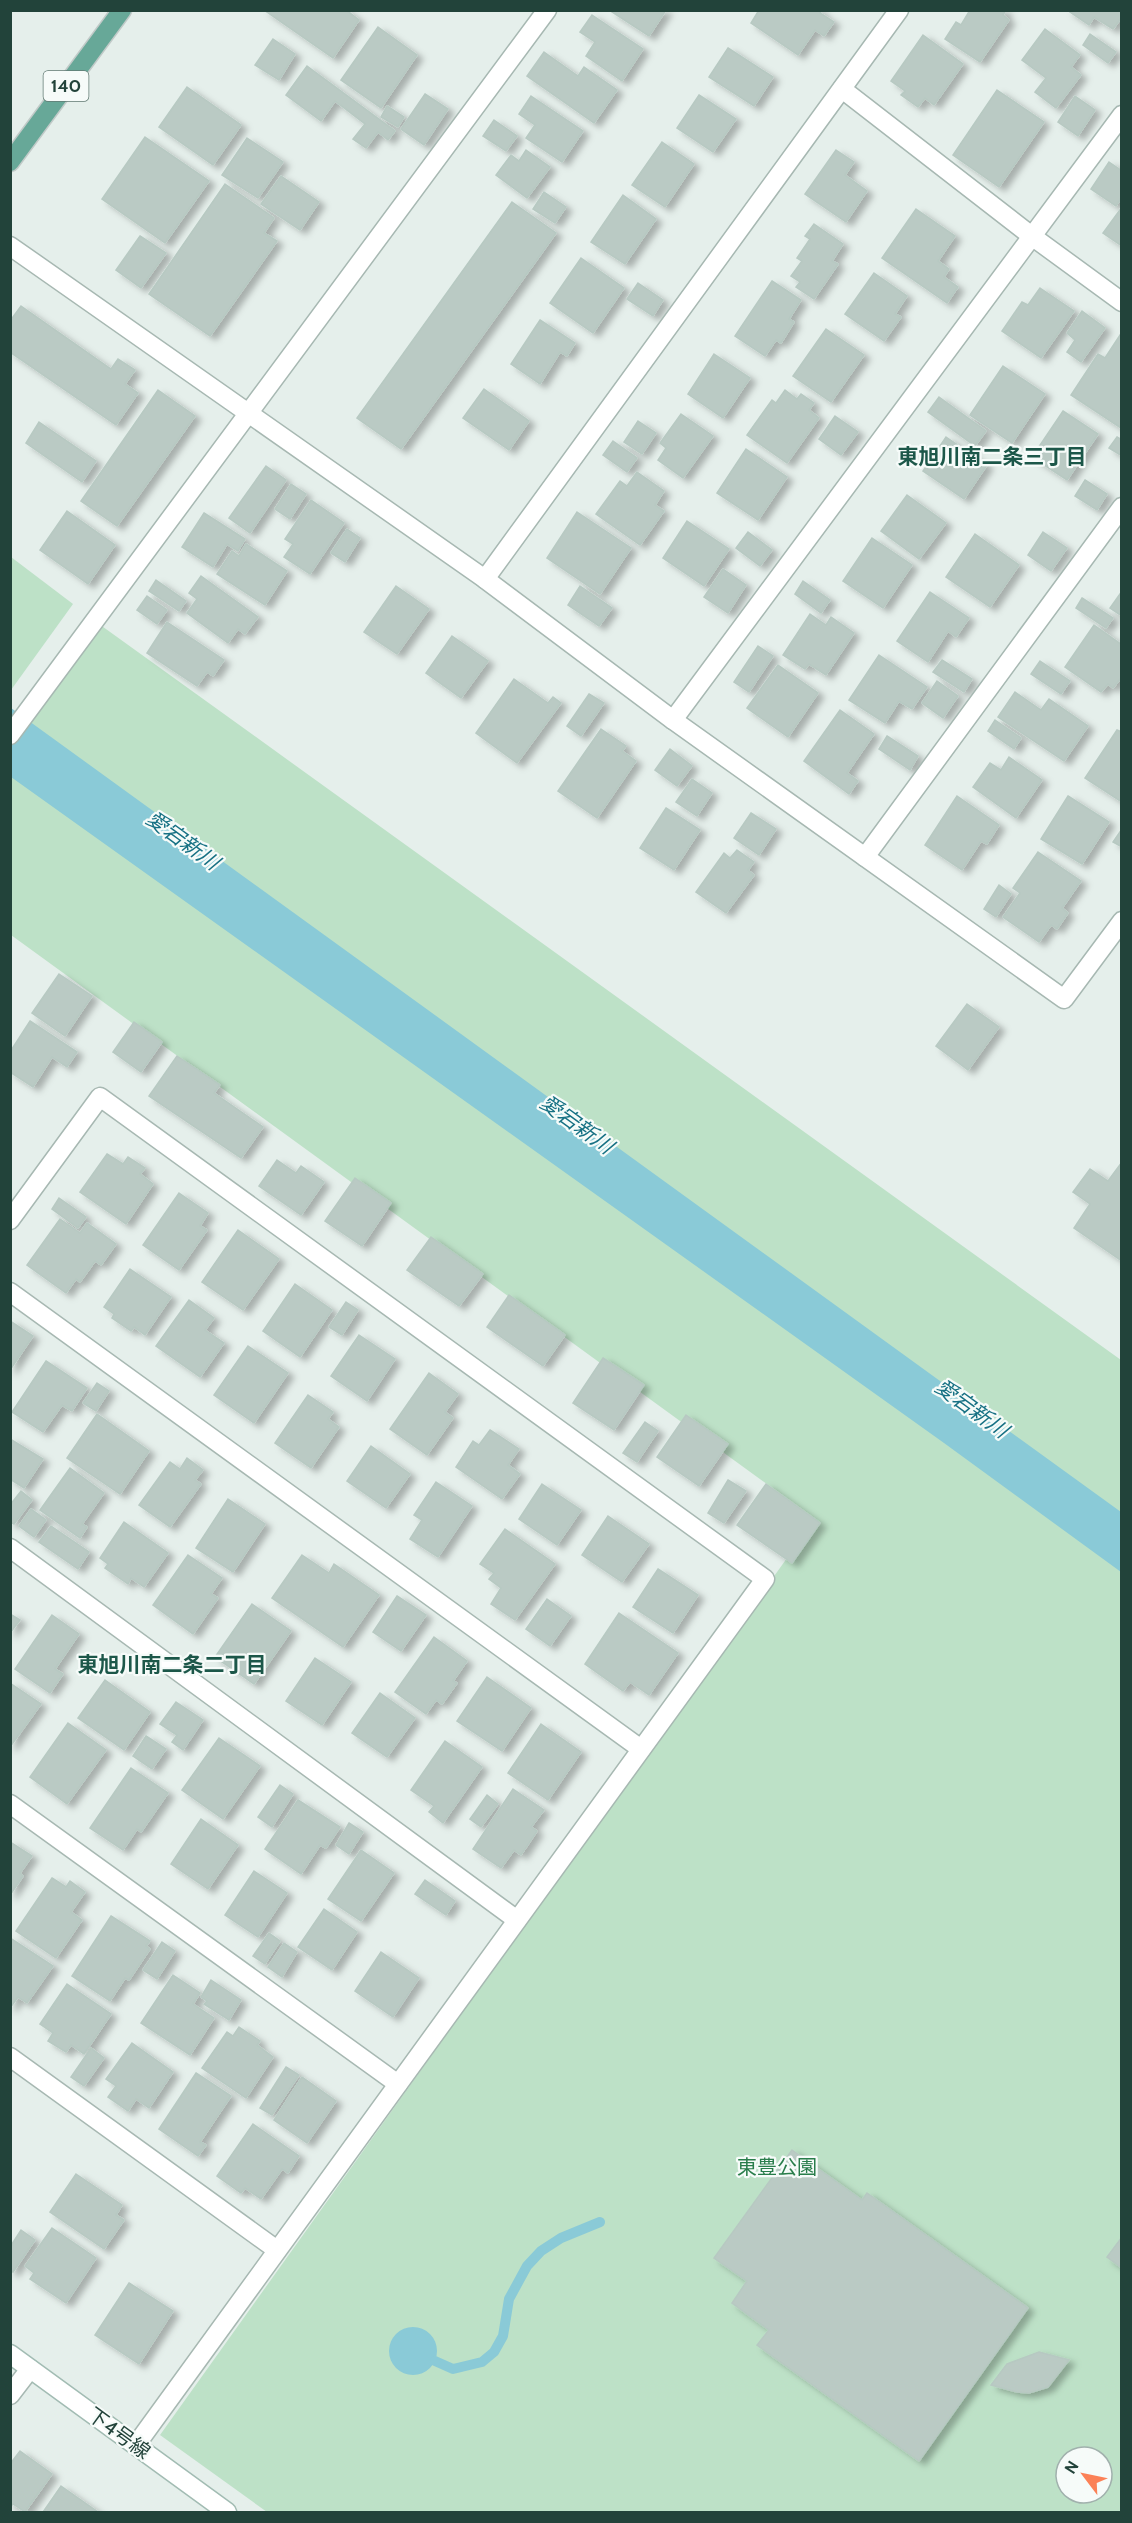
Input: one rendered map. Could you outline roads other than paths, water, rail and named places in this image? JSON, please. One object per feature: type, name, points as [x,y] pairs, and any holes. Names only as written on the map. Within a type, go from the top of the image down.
[{"type":"main road","name":"140","points":[[10,162],[122,10]]},
{"type":"street","points":[[10,735],[547,10]]},
{"type":"street","points":[[485,579],[899,10]]},
{"type":"street","points":[[842,89],[1033,237],[1122,302]]},
{"type":"street","points":[[673,720],[1122,115]]},
{"type":"street","points":[[10,246],[485,579],[673,720],[1064,999],[1122,921]]},
{"type":"street","points":[[865,856],[1122,507]]},
{"type":"street","points":[[10,1220],[100,1097],[765,1579],[136,2445]]},
{"type":"street","points":[[10,1292],[641,1749]]},
{"type":"street","points":[[10,1548],[517,1920]]},
{"type":"street","points":[[10,1804],[398,2084]]},
{"type":"street","points":[[10,2057],[277,2250]]},
{"type":"street","name":"下4号線","points":[[10,2354],[227,2512]]},
{"type":"street","points":[[10,2395],[30,2369]]},
{"type":"water","name":"愛宕新川","points":[[11,708],[1121,1512],[1121,1572],[944,1443],[11,777]]},
{"type":"water","points":[[408,2327],[418,2327],[430,2334],[437,2346],[437,2356],[430,2368],[418,2375],[408,2375],[393,2364],[389,2356],[389,2346],[400,2331]]},
{"type":"waterway","points":[[435,2361],[453,2369],[482,2362],[494,2352],[503,2336],[509,2299],[527,2266],[541,2251],[561,2238],[600,2222]]},
{"type":"district","name":"東旭川南二条三丁目","points":[[992,456]]},
{"type":"district","name":"東旭川南二条二丁目","points":[[172,1664]]},
{"type":"park label","name":"東豊公園","points":[[777,2167]]}]
